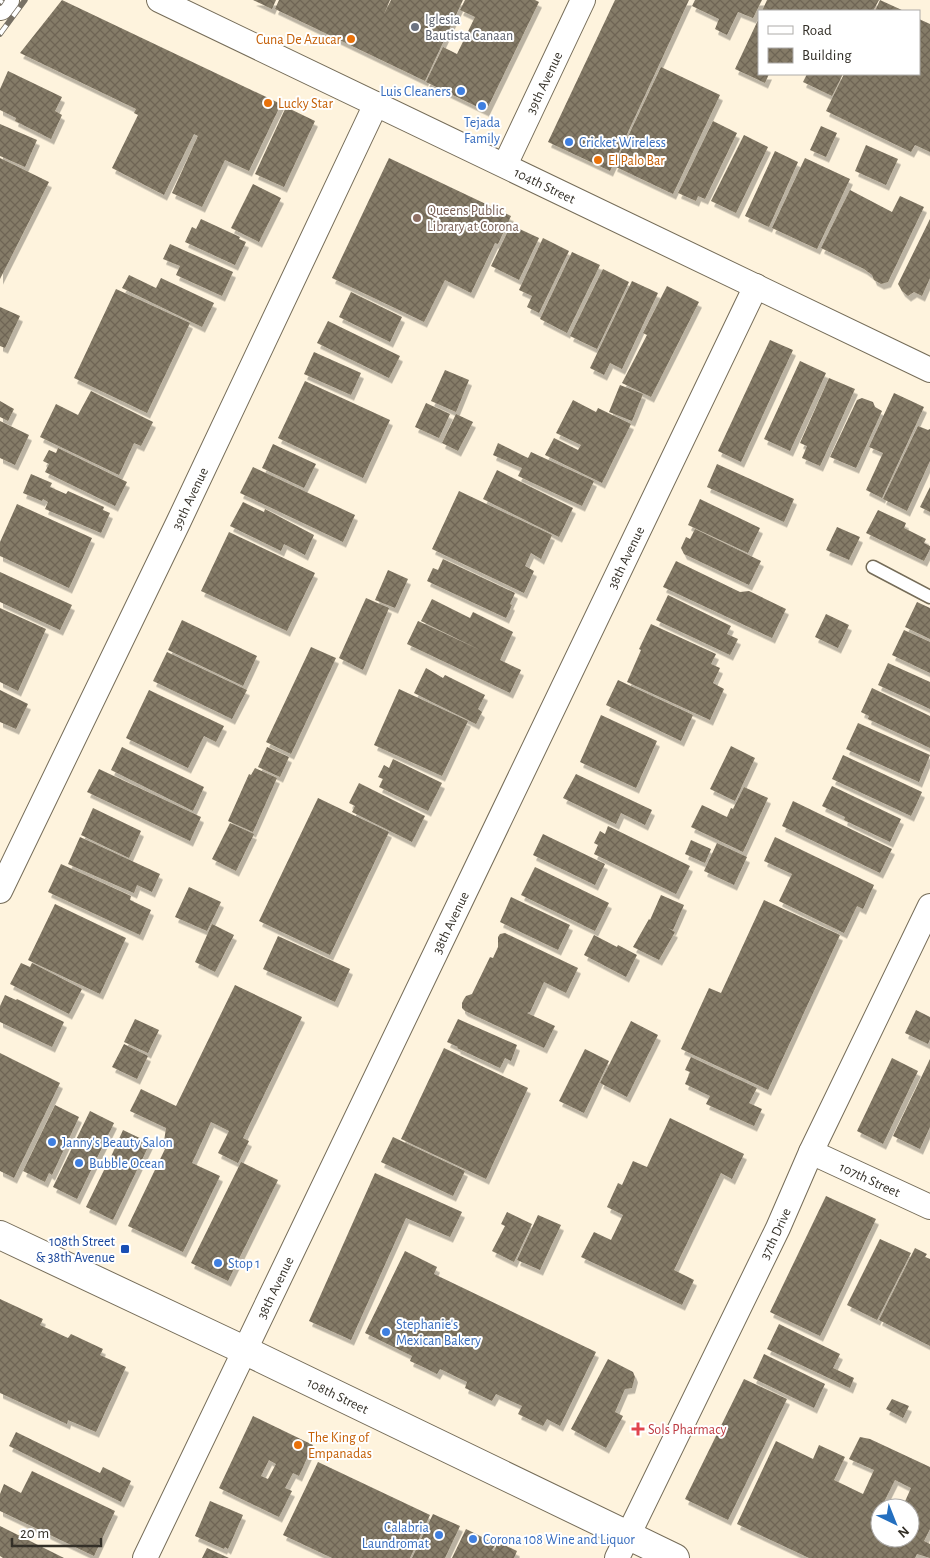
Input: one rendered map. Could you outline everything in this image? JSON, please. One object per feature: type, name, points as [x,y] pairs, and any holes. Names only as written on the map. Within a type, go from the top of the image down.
[{"type":"main road","points":[[0,6],[5,0]]},
{"type":"main road","name":"108th Street","points":[[0,1236],[246,1351],[622,1547],[675,1558]]},
{"type":"street","name":"104th Street","points":[[159,0],[930,370]]},
{"type":"street","name":"39th Avenue","points":[[505,165],[583,0]]},
{"type":"street","name":"39th Avenue","points":[[0,891],[174,532],[376,104]]},
{"type":"street","name":"38th Avenue","points":[[145,1558],[756,286]]},
{"type":"street","name":"37th Drive","points":[[622,1547],[778,1228],[811,1152],[930,906]]},
{"type":"street","name":"107th Street","points":[[811,1152],[930,1207]]},
{"type":"lane","points":[[872,567],[930,597]]},
{"type":"building","points":[[62,0],[281,104],[249,171],[225,160],[202,207],[172,193],[198,136],[194,134],[164,195],[112,168],[138,115],[134,113],[136,109],[20,53]]},
{"type":"building","points":[[253,0],[276,0],[272,9]]},
{"type":"building","points":[[279,0],[390,0],[384,14],[391,0],[463,0],[425,81],[275,9]]},
{"type":"building","points":[[465,0],[535,0],[539,2],[486,111],[426,82],[443,47],[457,54],[475,17],[460,10]]},
{"type":"building","points":[[615,0],[689,0],[610,171],[548,142]]},
{"type":"building","points":[[695,0],[762,0],[753,18],[738,12],[727,35],[715,29],[719,19],[692,6]]},
{"type":"building","points":[[767,0],[879,0],[874,10],[762,10]]},
{"type":"building","points":[[880,0],[902,10],[875,10]]},
{"type":"building","points":[[920,19],[930,24],[930,152],[915,145],[911,152],[826,111],[844,75],[920,75]]},
{"type":"building","points":[[758,20],[758,75],[769,75],[765,83],[735,69]]},
{"type":"building","points":[[661,67],[720,95],[673,194],[614,166]]},
{"type":"building","points":[[8,71],[62,97],[55,111],[62,115],[51,139],[15,121],[16,118],[0,110],[0,89]]},
{"type":"building","points":[[806,75],[842,75],[832,96],[803,82]]},
{"type":"building","points":[[286,107],[315,121],[284,187],[255,174]]},
{"type":"building","points":[[713,121],[737,133],[705,199],[698,196],[696,201],[678,193]]},
{"type":"building","points":[[0,124],[37,140],[25,167],[0,156]]},
{"type":"building","points":[[821,126],[837,133],[826,157],[810,150]]},
{"type":"building","points":[[744,135],[768,147],[736,213],[711,201]]},
{"type":"building","points":[[866,145],[898,159],[886,185],[855,171]]},
{"type":"building","points":[[775,151],[798,162],[769,227],[745,216]]},
{"type":"building","points":[[0,158],[49,182],[0,279]]},
{"type":"building","points":[[389,158],[511,216],[498,244],[495,243],[471,293],[445,280],[424,322],[332,278]]},
{"type":"building","points":[[805,158],[850,179],[817,249],[772,228]]},
{"type":"building","points":[[253,184],[281,198],[259,242],[231,228]]},
{"type":"building","points":[[850,190],[892,212],[900,196],[924,207],[888,282],[881,284],[874,280],[872,275],[864,269],[821,248]]},
{"type":"building","points":[[201,219],[240,237],[239,239],[246,242],[235,265],[185,242],[192,227],[196,229]]},
{"type":"building","points":[[930,219],[930,278],[922,296],[914,292],[908,296],[898,284]]},
{"type":"building","points":[[511,225],[539,238],[519,280],[491,266]]},
{"type":"building","points":[[543,238],[569,251],[539,313],[527,307],[532,296],[519,290]]},
{"type":"building","points":[[170,244],[233,272],[222,296],[176,275],[180,266],[163,259]]},
{"type":"building","points":[[572,252],[600,265],[567,333],[540,319]]},
{"type":"building","points":[[603,269],[629,282],[597,349],[570,336]]},
{"type":"building","points":[[129,275],[156,288],[161,278],[214,303],[202,327],[122,288]]},
{"type":"building","points":[[632,281],[658,293],[622,369],[610,363],[604,375],[590,368]]},
{"type":"building","points":[[667,286],[699,302],[651,397],[622,383],[647,335],[643,333]]},
{"type":"building","points":[[116,289],[190,323],[147,413],[74,378]]},
{"type":"building","points":[[351,292],[402,317],[390,342],[339,317]]},
{"type":"building","points":[[0,307],[20,316],[5,348],[0,346]]},
{"type":"building","points":[[328,321],[400,356],[389,378],[317,343]]},
{"type":"building","points":[[770,340],[793,350],[741,462],[718,451]]},
{"type":"building","points":[[314,352],[361,373],[351,395],[304,374]]},
{"type":"building","points":[[800,361],[826,373],[790,451],[764,439]]},
{"type":"building","points":[[445,370],[469,380],[456,412],[431,401]]},
{"type":"building","points":[[829,378],[855,389],[820,466],[802,458],[807,446],[800,443]]},
{"type":"building","points":[[305,381],[390,420],[363,478],[278,438]]},
{"type":"building","points":[[620,385],[643,394],[632,421],[609,412]]},
{"type":"building","points":[[91,391],[153,422],[141,446],[134,443],[119,475],[40,437],[56,404],[78,415]]},
{"type":"building","points":[[894,393],[924,407],[882,498],[866,490],[883,453],[869,447]]},
{"type":"building","points":[[862,398],[873,402],[875,407],[882,411],[856,468],[830,457],[857,400]]},
{"type":"building","points":[[573,400],[596,412],[598,408],[631,424],[602,483],[545,455],[554,438],[578,450],[581,445],[556,433]]},
{"type":"building","points":[[0,401],[14,409],[8,421],[0,417]]},
{"type":"building","points":[[426,403],[450,414],[439,438],[415,427]]},
{"type":"building","points":[[456,414],[473,422],[458,451],[442,443]]},
{"type":"building","points":[[0,421],[29,435],[15,465],[0,458]]},
{"type":"building","points":[[918,426],[930,429],[930,461],[907,511],[883,499]]},
{"type":"building","points":[[498,443],[528,458],[531,452],[594,481],[582,506],[518,476],[522,468],[493,455]]},
{"type":"building","points":[[273,444],[316,464],[304,488],[262,468]]},
{"type":"building","points":[[58,448],[127,482],[115,506],[45,472],[49,464],[43,461],[49,450],[56,453]]},
{"type":"building","points":[[717,464],[794,499],[784,522],[707,487]]},
{"type":"building","points":[[253,467],[355,515],[343,542],[240,493]]},
{"type":"building","points":[[497,470],[573,508],[559,537],[483,499]]},
{"type":"building","points":[[31,474],[52,483],[50,487],[66,494],[68,491],[104,507],[103,510],[110,513],[101,533],[45,509],[48,502],[23,493]]},
{"type":"building","points":[[930,487],[930,512],[920,507]]},
{"type":"building","points":[[459,491],[552,535],[541,559],[531,553],[525,566],[534,571],[524,593],[432,549]]},
{"type":"building","points":[[700,499],[760,528],[748,553],[688,525]]},
{"type":"building","points":[[243,502],[264,512],[265,509],[314,535],[305,555],[284,544],[281,551],[230,526]]},
{"type":"building","points":[[17,504],[92,538],[69,588],[0,556],[0,542]]},
{"type":"building","points":[[878,510],[906,523],[904,528],[926,539],[924,543],[930,546],[930,549],[924,561],[866,533]]},
{"type":"building","points":[[837,527],[860,537],[849,560],[826,550]]},
{"type":"building","points":[[695,529],[761,561],[749,585],[684,554],[681,548],[686,537],[690,539]]},
{"type":"building","points":[[229,532],[315,573],[287,631],[201,591]]},
{"type":"building","points":[[443,559],[515,593],[506,618],[427,581],[433,568],[438,570]]},
{"type":"building","points":[[676,561],[740,592],[749,591],[786,609],[772,638],[663,587]]},
{"type":"building","points":[[388,570],[408,579],[395,608],[375,600]]},
{"type":"building","points":[[0,572],[72,605],[60,630],[0,602]]},
{"type":"building","points":[[668,595],[731,626],[727,634],[738,639],[730,655],[656,620]]},
{"type":"building","points":[[366,598],[389,608],[363,670],[339,658]]},
{"type":"building","points":[[432,599],[470,618],[473,612],[513,632],[500,660],[521,670],[510,693],[407,644],[418,621],[480,650],[421,621]]},
{"type":"building","points":[[917,602],[930,608],[930,639],[905,627]]},
{"type":"building","points":[[0,608],[46,629],[18,691],[0,682]]},
{"type":"building","points":[[826,614],[849,625],[838,648],[815,637]]},
{"type":"building","points":[[182,620],[257,656],[243,686],[168,650]]},
{"type":"building","points":[[651,624],[716,654],[711,664],[720,668],[713,683],[724,689],[710,720],[627,682],[641,650],[639,649]]},
{"type":"building","points":[[904,630],[930,642],[930,673],[892,655]]},
{"type":"building","points":[[311,647],[336,658],[291,754],[266,742]]},
{"type":"building","points":[[167,652],[247,690],[232,719],[153,681]]},
{"type":"building","points":[[888,663],[930,682],[930,709],[878,685]]},
{"type":"building","points":[[426,668],[443,678],[445,675],[485,695],[478,709],[482,712],[476,724],[414,693]]},
{"type":"building","points":[[618,680],[693,715],[681,741],[606,705]]},
{"type":"building","points":[[872,688],[930,716],[930,748],[868,719],[869,716],[861,712]]},
{"type":"building","points":[[399,689],[468,721],[442,776],[374,745]]},
{"type":"building","points":[[0,690],[28,704],[16,729],[0,722]]},
{"type":"building","points":[[149,690],[224,726],[216,742],[204,736],[188,768],[126,738]]},
{"type":"building","points":[[601,715],[657,741],[636,788],[580,762]]},
{"type":"building","points":[[858,723],[930,755],[919,782],[846,749]]},
{"type":"building","points":[[731,746],[755,758],[735,801],[710,789]]},
{"type":"building","points":[[122,747],[204,787],[193,811],[111,770]]},
{"type":"building","points":[[267,747],[289,757],[280,777],[258,767]]},
{"type":"building","points":[[843,755],[922,792],[911,816],[832,779]]},
{"type":"building","points":[[393,759],[442,783],[428,811],[379,787],[383,779],[378,777],[384,765],[389,768]]},
{"type":"building","points":[[255,768],[277,778],[253,832],[228,821],[249,774],[251,775]]},
{"type":"building","points":[[99,769],[201,817],[190,841],[87,792]]},
{"type":"building","points":[[576,774],[652,810],[645,825],[621,813],[616,824],[563,798]]},
{"type":"building","points":[[359,783],[425,816],[412,842],[352,812],[355,806],[349,803]]},
{"type":"building","points":[[832,786],[901,819],[890,842],[844,820],[845,817],[822,806]]},
{"type":"building","points":[[744,787],[768,798],[743,852],[691,827],[702,805],[727,817]]},
{"type":"building","points":[[318,798],[389,832],[330,955],[259,921]]},
{"type":"building","points":[[793,801],[892,849],[880,873],[782,826]]},
{"type":"building","points":[[93,808],[141,831],[129,858],[81,835]]},
{"type":"building","points":[[230,823],[254,834],[236,871],[212,859]]},
{"type":"building","points":[[608,826],[690,866],[676,894],[594,854],[598,845],[594,843],[600,831],[605,834]]},
{"type":"building","points":[[543,834],[605,864],[595,885],[533,855]]},
{"type":"building","points":[[80,837],[160,874],[152,892],[137,885],[134,893],[68,864]]},
{"type":"building","points":[[775,837],[874,885],[863,909],[857,906],[844,933],[779,901],[792,874],[764,861]]},
{"type":"building","points":[[691,840],[711,849],[705,863],[685,854]]},
{"type":"building","points":[[717,843],[747,857],[734,885],[704,871]]},
{"type":"building","points":[[61,864],[131,896],[130,900],[151,910],[140,935],[48,892]]},
{"type":"building","points":[[535,867],[609,903],[595,931],[521,895]]},
{"type":"building","points":[[189,887],[221,902],[207,931],[175,917]]},
{"type":"building","points":[[661,895],[684,905],[673,930],[668,928],[675,932],[659,960],[633,947],[650,920]]},
{"type":"building","points":[[511,897],[570,925],[558,950],[500,922]]},
{"type":"building","points":[[764,900],[840,935],[768,1090],[681,1049],[709,988],[721,993]]},
{"type":"building","points":[[55,904],[126,938],[100,994],[28,960]]},
{"type":"building","points":[[212,924],[234,935],[215,972],[195,962]]},
{"type":"building","points":[[505,933],[578,968],[566,993],[544,982],[530,1012],[527,1013],[555,1026],[544,1048],[462,1008],[464,999],[472,994],[490,957],[493,958],[498,947],[498,937],[500,934]]},
{"type":"building","points":[[594,935],[637,955],[626,977],[584,955]]},
{"type":"building","points":[[278,936],[350,969],[335,1002],[263,969]]},
{"type":"building","points":[[21,963],[30,967],[32,963],[82,989],[69,1014],[10,984]]},
{"type":"building","points":[[235,985],[302,1017],[243,1138],[249,1141],[238,1163],[218,1153],[229,1131],[211,1122],[192,1163],[220,1176],[183,1252],[128,1226],[165,1149],[163,1148],[166,1128],[130,1111],[141,1089],[176,1106]]},
{"type":"building","points":[[5,995],[64,1022],[52,1047],[0,1022],[0,1006]]},
{"type":"building","points":[[916,1010],[930,1017],[930,1039],[928,1044],[905,1033]]},
{"type":"building","points":[[135,1019],[159,1030],[148,1053],[124,1042]]},
{"type":"building","points":[[458,1019],[517,1045],[511,1061],[505,1058],[500,1068],[447,1042]]},
{"type":"building","points":[[631,1021],[658,1035],[627,1097],[600,1083]]},
{"type":"building","points":[[124,1044],[148,1056],[137,1079],[112,1067]]},
{"type":"building","points":[[444,1048],[528,1088],[486,1179],[401,1139]]},
{"type":"building","points":[[585,1049],[609,1061],[584,1113],[559,1101]]},
{"type":"building","points":[[0,1053],[60,1083],[14,1178],[0,1171]]},
{"type":"building","points":[[691,1057],[757,1088],[749,1103],[762,1109],[754,1126],[706,1104],[710,1096],[685,1084],[690,1072],[685,1070]]},
{"type":"building","points":[[892,1058],[918,1071],[883,1144],[857,1131]]},
{"type":"building","points":[[930,1059],[930,1127],[920,1149],[893,1136]]},
{"type":"building","points":[[55,1105],[79,1117],[52,1175],[49,1173],[45,1182],[23,1171]]},
{"type":"building","points":[[90,1111],[114,1123],[77,1199],[53,1187]]},
{"type":"building","points":[[670,1118],[744,1154],[732,1179],[721,1173],[674,1270],[694,1280],[682,1305],[581,1257],[594,1232],[611,1240],[623,1215],[607,1207],[618,1183],[622,1185],[633,1161],[647,1167]]},
{"type":"building","points":[[123,1130],[150,1143],[113,1220],[86,1207],[106,1166],[111,1169],[114,1163],[109,1161]]},
{"type":"building","points":[[393,1137],[465,1171],[453,1196],[381,1162]]},
{"type":"building","points":[[241,1162],[278,1180],[228,1281],[191,1263]]},
{"type":"building","points":[[375,1173],[462,1212],[450,1237],[406,1218],[351,1340],[309,1321]]},
{"type":"building","points":[[826,1196],[876,1219],[820,1336],[770,1312]]},
{"type":"building","points":[[507,1212],[532,1224],[514,1262],[492,1251],[505,1226],[501,1224]]},
{"type":"building","points":[[538,1215],[561,1225],[540,1270],[517,1260]]},
{"type":"building","points":[[880,1239],[911,1253],[877,1320],[847,1305]]},
{"type":"building","points":[[915,1248],[927,1254],[925,1257],[930,1259],[930,1346],[879,1320]]},
{"type":"building","points":[[405,1251],[437,1267],[434,1274],[596,1352],[560,1426],[547,1419],[543,1426],[518,1414],[522,1406],[496,1394],[492,1401],[465,1388],[467,1382],[440,1369],[437,1374],[410,1361],[412,1356],[365,1333]]},
{"type":"building","points":[[0,1299],[43,1319],[40,1325],[68,1338],[71,1334],[103,1349],[100,1355],[126,1367],[96,1432],[68,1420],[67,1424],[0,1393]]},
{"type":"building","points":[[779,1324],[840,1354],[833,1368],[854,1378],[850,1388],[767,1349]]},
{"type":"building","points":[[764,1354],[825,1384],[814,1408],[753,1378]]},
{"type":"building","points":[[608,1359],[633,1372],[635,1377],[632,1388],[625,1389],[615,1412],[623,1416],[606,1448],[571,1429]]},
{"type":"building","points":[[744,1379],[787,1399],[728,1520],[685,1499]]},
{"type":"building","points":[[892,1399],[909,1406],[903,1418],[886,1409]]},
{"type":"building","points":[[253,1416],[313,1445],[299,1476],[293,1473],[285,1488],[292,1491],[279,1517],[219,1488]],"holes":[[[269,1460],[276,1464],[268,1479],[261,1476]]]},
{"type":"building","points":[[16,1432],[100,1473],[103,1467],[131,1481],[121,1502],[9,1446]]},
{"type":"building","points":[[860,1437],[870,1439],[930,1467],[930,1529],[924,1541],[930,1544],[930,1558],[917,1554],[915,1558],[809,1558],[737,1524],[776,1441],[813,1459],[819,1445],[845,1457],[834,1480],[863,1494],[874,1470],[849,1459]]},
{"type":"building","points":[[318,1462],[430,1515],[410,1558],[332,1558],[283,1535]]},
{"type":"building","points":[[32,1471],[115,1511],[94,1556],[0,1511],[0,1494],[4,1484],[21,1493]]},
{"type":"building","points":[[210,1501],[243,1515],[228,1549],[195,1536]]},
{"type":"building","points":[[433,1514],[460,1526],[445,1558],[412,1558]]},
{"type":"building","points":[[0,1526],[64,1558],[3,1558],[0,1556]]},
{"type":"building","points":[[466,1529],[496,1544],[492,1550],[494,1551],[498,1542],[517,1551],[514,1558],[452,1558]]},
{"type":"building","points":[[207,1548],[229,1558],[202,1558]]},
{"type":"railway","points":[[0,34],[25,0]]},
{"type":"place","name":"Iglesia Bautista Canaan","points":[[415,27]]},
{"type":"place","name":"Cuna De Azucar","points":[[351,39]]},
{"type":"place","name":"Luis Cleaners","points":[[461,91]]},
{"type":"place","name":"Lucky Star","points":[[268,103]]},
{"type":"place","name":"Tejada Family","points":[[482,106]]},
{"type":"place","name":"Cricket Wireless","points":[[569,142]]},
{"type":"place","name":"El Palo Bar","points":[[598,160]]},
{"type":"place","name":"Queens Public Library at Corona","points":[[417,218]]},
{"type":"place","name":"Janny's Beauty Salon","points":[[52,1142]]},
{"type":"place","name":"Bubble Ocean","points":[[79,1163]]},
{"type":"place","name":"108th Street & 38th Avenue","points":[[125,1249]]},
{"type":"place","name":"Stop 1","points":[[218,1263]]},
{"type":"place","name":"Stephanie's Mexican Bakery","points":[[386,1332]]},
{"type":"place","name":"Sols Pharmacy","points":[[638,1429]]},
{"type":"place","name":"The King of Empanadas","points":[[298,1445]]},
{"type":"place","name":"Calabria Laundromat","points":[[439,1535]]},
{"type":"place","name":"Corona 108 Wine and Liquor","points":[[473,1539]]}]
